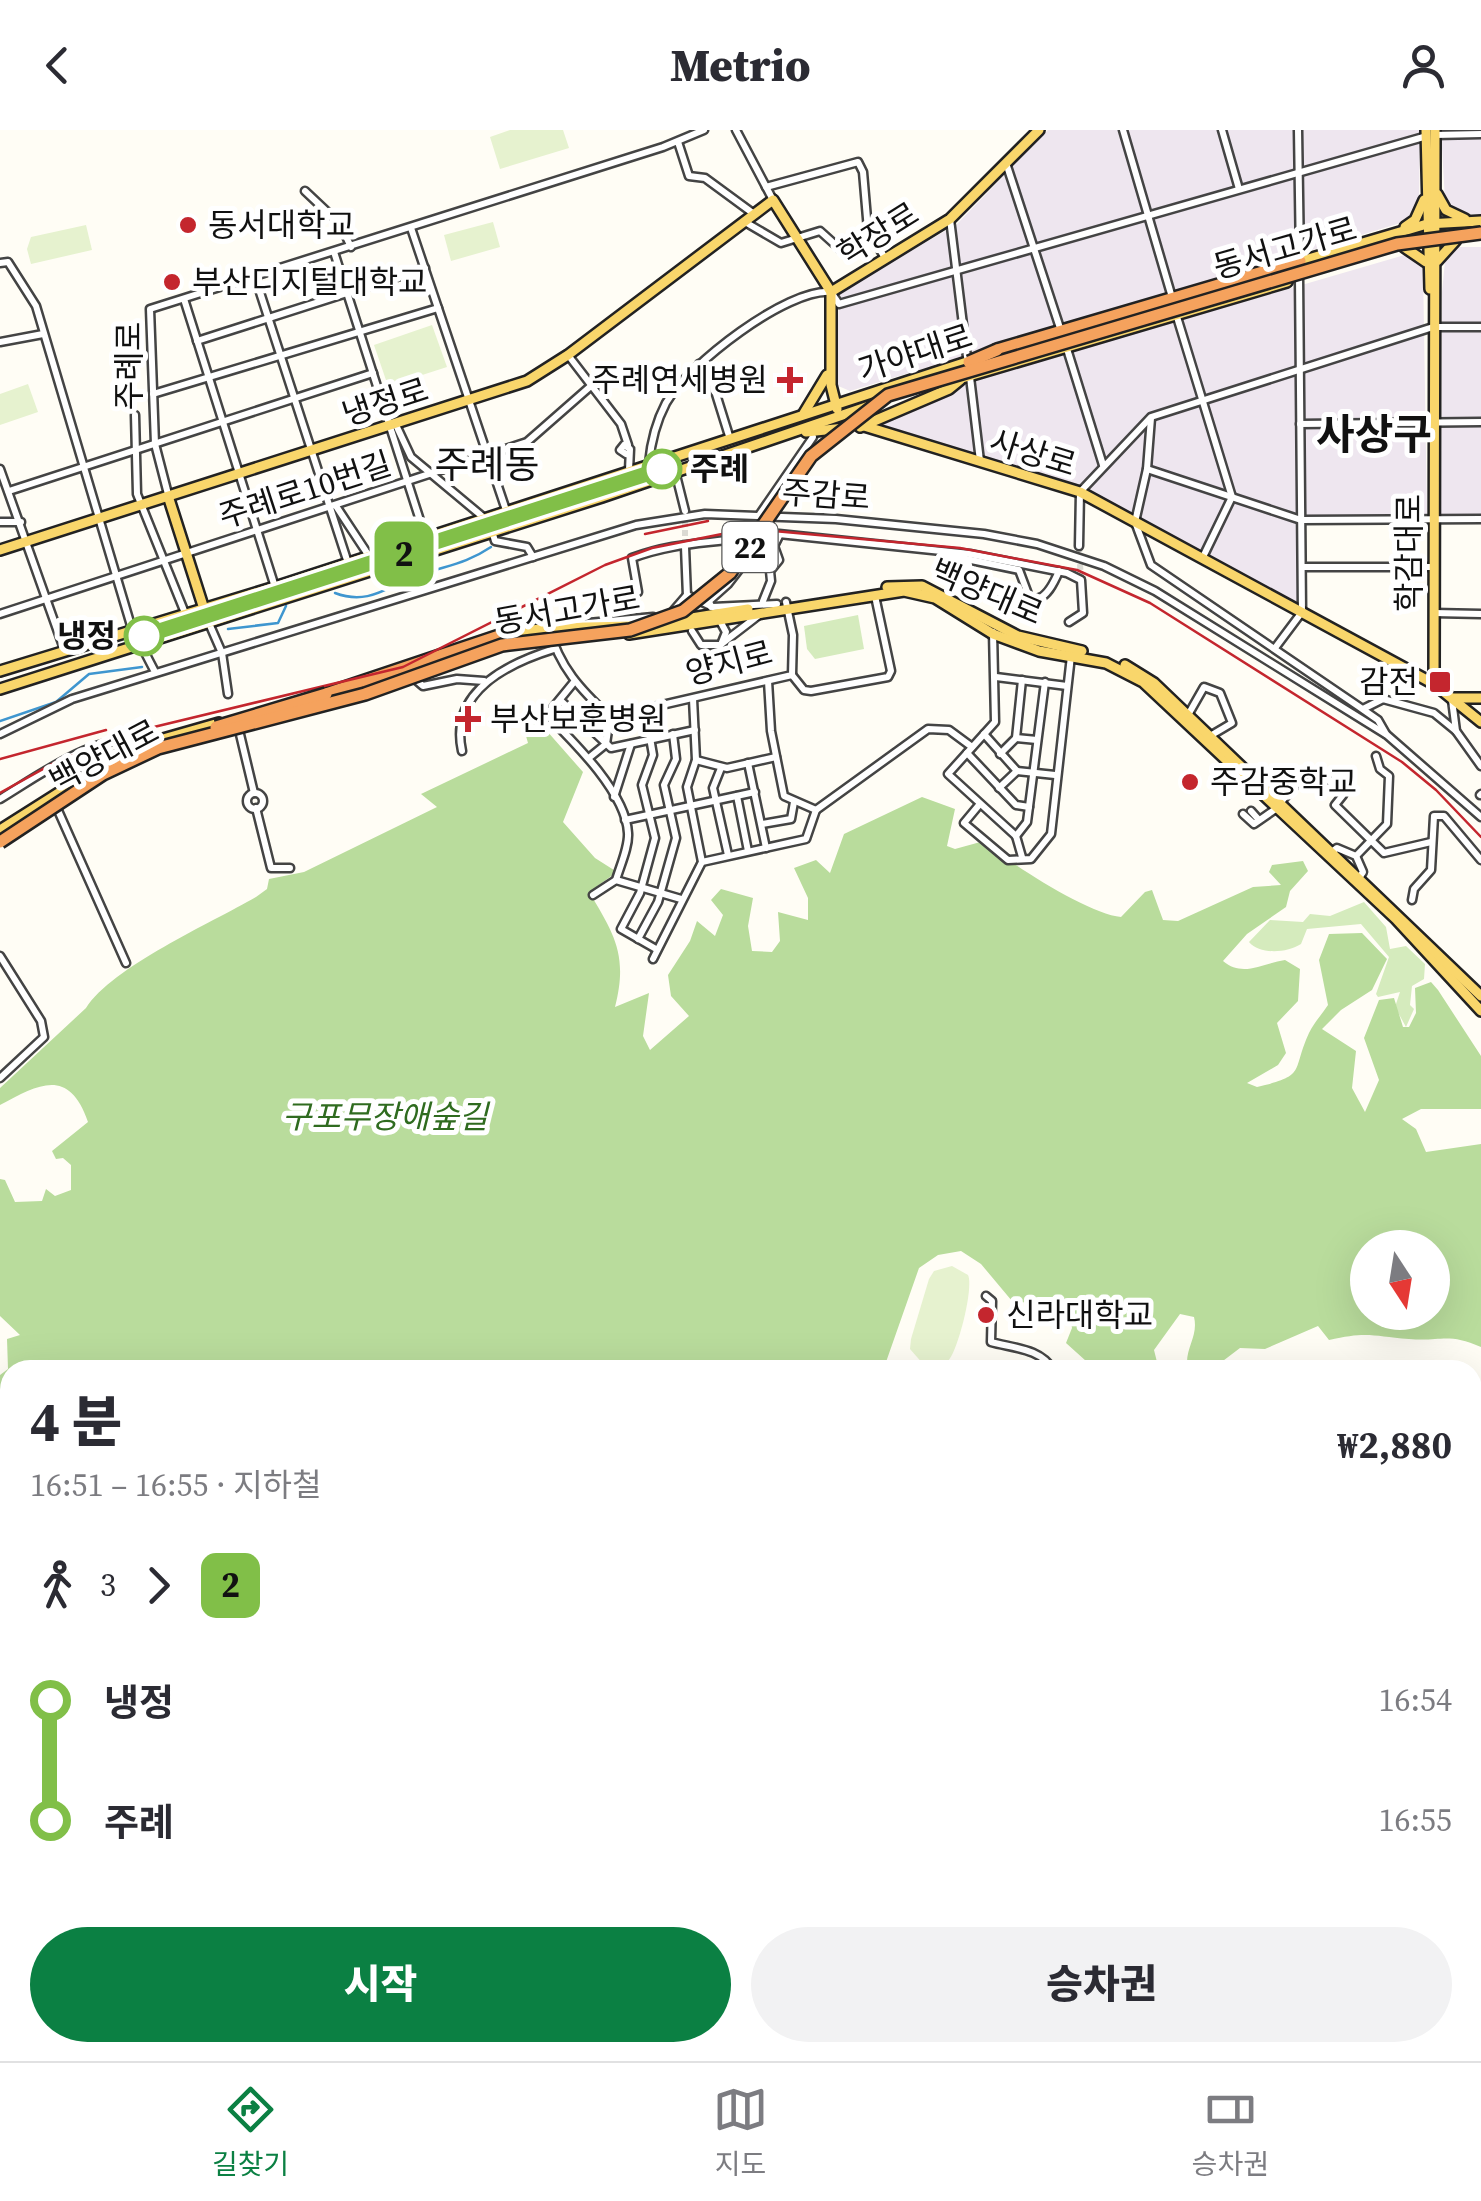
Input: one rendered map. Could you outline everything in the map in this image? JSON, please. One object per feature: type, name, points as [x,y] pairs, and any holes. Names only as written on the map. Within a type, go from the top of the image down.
[{"type":"highway","name":"동서고가로","points":[[0,838],[133,758],[418,677],[502,645],[630,630],[683,611],[730,573],[811,456],[831,436],[888,396],[1397,244],[1479,229]]},
{"type":"highway","name":"동서고가로","points":[[0,838],[114,761],[157,743],[348,694],[502,640],[560,630],[619,627],[682,607],[726,570],[822,438],[875,396],[1396,239],[1479,229]]},
{"type":"highway","points":[[964,370],[997,350],[1300,262]]},
{"type":"highway","points":[[982,365],[1005,364],[1299,277]]},
{"type":"highway","points":[[208,731],[401,672],[508,633]]},
{"type":"highway","points":[[265,722],[285,721],[356,702],[509,647]]},
{"type":"main road","name":"학장로","points":[[840,416],[832,393],[830,368],[831,292],[950,219],[1039,130]]},
{"type":"main road","name":"학감대로","points":[[1431,133],[1434,684]]},
{"type":"main road","points":[[1399,231],[1415,220],[1431,193],[1446,210],[1479,229]]},
{"type":"main road","points":[[773,200],[792,239],[831,292]]},
{"type":"main road","name":"냉정로","points":[[0,550],[169,499],[527,381],[568,355],[773,200]]},
{"type":"main road","name":"가야대로","points":[[0,671],[348,564],[914,378],[1399,231],[1431,223],[1479,229]]},
{"type":"main road","name":"가야대로","points":[[0,687],[512,526],[920,388],[1404,248],[1456,240],[1479,229]]},
{"type":"main road","points":[[1404,248],[1432,263],[1456,240]]},
{"type":"main road","points":[[920,388],[1060,328],[1251,270],[1300,262]]},
{"type":"main road","points":[[914,378],[1067,349],[1299,277]]},
{"type":"main road","points":[[801,416],[820,393],[830,368]]},
{"type":"main road","points":[[788,434],[855,427],[948,390],[964,370]]},
{"type":"main road","points":[[832,393],[837,398],[852,399]]},
{"type":"main road","name":"사상로","points":[[840,416],[855,427],[1080,492],[1434,684],[1481,722]]},
{"type":"main road","points":[[675,472],[675,463],[691,452]]},
{"type":"main road","name":"주례로","points":[[169,499],[208,622]]},
{"type":"main road","points":[[473,537],[492,526],[492,520],[483,517]]},
{"type":"main road","name":"백양대로","points":[[0,838],[150,754],[528,635],[640,626],[902,585],[922,586],[993,630]]},
{"type":"main road","name":"백양대로","points":[[551,631],[624,635],[720,621],[763,606],[875,594],[926,594],[1039,651],[1071,653],[1137,670],[1279,805],[1334,851],[1481,1011]]},
{"type":"main road","points":[[232,614],[225,612],[227,605],[246,596]]},
{"type":"main road","points":[[508,633],[528,635]]},
{"type":"main road","points":[[509,647],[528,635]]},
{"type":"main road","name":"백양대로","points":[[0,838],[52,796],[109,759],[156,739],[340,705],[416,680],[528,635]]},
{"type":"main road","name":"백양대로","points":[[1071,653],[1118,667],[1144,682],[1481,996]]},
{"type":"main road","points":[[0,671],[9,678],[0,687]]},
{"type":"main road","points":[[1452,698],[1481,698]]},
{"type":"street","name":"주례로","points":[[169,499],[154,444],[150,310],[678,142],[704,130]]},
{"type":"street","points":[[726,130],[737,132],[773,200]]},
{"type":"street","points":[[1123,130],[1171,294]]},
{"type":"street","points":[[1222,130],[1239,189]]},
{"type":"street","points":[[1298,130],[1300,262]]},
{"type":"street","points":[[649,463],[655,429],[667,402],[700,364],[778,310],[817,291],[831,292],[839,304],[1431,133],[1481,134]]},
{"type":"street","points":[[678,142],[689,176],[705,178],[754,214]]},
{"type":"street","points":[[766,187],[858,162],[863,172],[868,230],[885,259]]},
{"type":"street","points":[[1006,163],[1060,328]]},
{"type":"street","points":[[305,192],[340,224],[351,247]]},
{"type":"street","name":"가야대로","points":[[950,219],[964,370],[980,463]]},
{"type":"street","points":[[745,222],[772,239],[792,239],[820,231],[840,249]]},
{"type":"street","points":[[411,228],[512,526]]},
{"type":"street","points":[[334,252],[393,426],[425,536]]},
{"type":"street","points":[[0,263],[8,262],[36,306],[132,629]]},
{"type":"street","points":[[197,341],[425,268]]},
{"type":"street","points":[[255,277],[333,507],[348,564]]},
{"type":"street","points":[[1275,648],[1302,612],[1299,277]]},
{"type":"street","points":[[184,299],[275,587]]},
{"type":"street","points":[[153,394],[438,308]]},
{"type":"street","points":[[1177,317],[1232,497],[1202,559]]},
{"type":"street","points":[[1079,546],[1080,492],[1151,416],[1433,327],[1481,327]]},
{"type":"street","points":[[0,342],[43,334]]},
{"type":"street","points":[[1067,349],[1103,465]]},
{"type":"street","points":[[568,355],[616,419],[626,448],[628,470]]},
{"type":"street","points":[[700,364],[711,378],[730,439]]},
{"type":"street","points":[[10,491],[373,374]]},
{"type":"street","name":"주례로10번길","points":[[0,614],[526,442],[592,385]]},
{"type":"street","points":[[135,414],[139,466],[134,479],[140,508],[185,614]]},
{"type":"street","points":[[1151,416],[1147,469],[1134,522],[1152,566],[1378,720],[1387,736]]},
{"type":"street","points":[[1300,424],[1481,422]]},
{"type":"street","points":[[393,426],[411,457],[483,517]]},
{"type":"street","points":[[774,516],[818,452],[855,427]]},
{"type":"street","points":[[760,515],[813,437],[811,432]]},
{"type":"street","points":[[0,469],[30,542],[64,649]]},
{"type":"street","points":[[1147,469],[1302,520],[1481,520]]},
{"type":"street","points":[[675,472],[685,510]]},
{"type":"street","points":[[333,507],[369,556]]},
{"type":"street","name":"주감로","points":[[0,734],[72,699],[533,557],[667,519],[760,515],[984,534],[1073,554],[1155,591],[1387,736],[1481,818]]},
{"type":"street","points":[[0,522],[21,522]]},
{"type":"street","points":[[492,531],[495,541],[527,547],[533,557]]},
{"type":"street","points":[[692,631],[701,645],[720,644],[763,606],[772,582],[770,571],[780,560],[774,546],[779,534]]},
{"type":"street","points":[[711,606],[708,601],[748,560],[765,536],[779,534],[912,547],[1059,571],[1081,580],[1083,612],[1068,622]]},
{"type":"street","points":[[638,592],[632,558],[666,546],[707,538],[735,540],[748,560]]},
{"type":"street","points":[[685,547],[689,614]]},
{"type":"street","points":[[967,557],[973,579],[983,590],[1031,602],[1046,594],[1059,571]]},
{"type":"street","points":[[967,557],[1020,571],[1031,602]]},
{"type":"street","points":[[1303,568],[1434,567]]},
{"type":"street","points":[[792,676],[804,690],[811,691],[888,676],[891,671],[875,594]]},
{"type":"street","points":[[687,595],[711,606],[763,606]]},
{"type":"street","points":[[590,757],[606,744],[610,717],[574,682],[554,649],[551,631],[565,622],[659,616],[670,613],[687,595]]},
{"type":"street","name":"양지로","points":[[610,717],[792,676],[792,635],[783,605]]},
{"type":"street","points":[[1434,613],[1481,614]]},
{"type":"street","points":[[720,621],[726,632],[720,644]]},
{"type":"street","points":[[208,622],[222,653],[228,694]]},
{"type":"street","points":[[993,630],[995,722],[948,774],[1016,836],[1022,857]]},
{"type":"street","points":[[140,643],[154,672]]},
{"type":"street","points":[[462,751],[460,721],[484,681],[528,657],[554,649]]},
{"type":"street","points":[[979,805],[964,823],[1008,860],[1031,859],[1051,834],[1071,653]]},
{"type":"street","points":[[996,677],[1067,686]]},
{"type":"street","points":[[416,680],[423,686],[458,678],[484,681]]},
{"type":"street","points":[[1000,754],[1016,738],[1022,680]]},
{"type":"street","points":[[574,682],[547,715],[590,757],[625,820],[629,836],[616,880],[594,895]]},
{"type":"street","points":[[768,682],[784,796],[816,810]]},
{"type":"street","points":[[1016,836],[1027,822],[1045,682]]},
{"type":"street","points":[[1188,715],[1204,687],[1220,693],[1232,723],[1210,736]]},
{"type":"street","points":[[1452,698],[1456,732]]},
{"type":"street","points":[[653,959],[702,862],[686,787],[696,760],[693,699]]},
{"type":"street","points":[[1363,710],[1383,699],[1434,714],[1456,732],[1481,766]]},
{"type":"street","points":[[560,700],[611,748],[695,730]]},
{"type":"street","points":[[645,709],[653,756],[642,785],[655,838],[640,887],[621,929],[656,949]]},
{"type":"street","points":[[238,724],[254,793],[248,802],[256,808],[271,868],[290,868]]},
{"type":"street","points":[[702,862],[806,839],[816,810],[928,729],[949,730],[1016,805],[1028,807]]},
{"type":"street","points":[[638,938],[660,893],[676,838],[664,785],[676,759],[673,734]]},
{"type":"street","points":[[984,734],[1017,771],[1056,775]]},
{"type":"street","points":[[1016,738],[1037,740]]},
{"type":"street","points":[[0,800],[76,754],[125,740],[156,739]]},
{"type":"street","points":[[613,798],[631,744]]},
{"type":"street","points":[[1356,856],[1387,824],[1388,772],[1380,769],[1376,756]]},
{"type":"street","points":[[696,760],[720,768],[776,757]]},
{"type":"street","points":[[748,763],[766,848]]},
{"type":"street","points":[[720,768],[713,788],[728,855]]},
{"type":"street","points":[[1247,813],[1254,824],[1279,805],[1310,769],[1322,774],[1343,796],[1335,805],[1371,842],[1388,853],[1430,842]]},
{"type":"street","points":[[999,788],[1017,771]]},
{"type":"street","points":[[625,820],[754,792]]},
{"type":"street","points":[[52,796],[126,963]]},
{"type":"street","points":[[737,796],[748,851]]},
{"type":"street","points":[[762,824],[791,819],[794,802]]},
{"type":"street","points":[[1412,900],[1414,889],[1431,870],[1430,820],[1441,815],[1481,860]]},
{"type":"street","points":[[1334,851],[1337,848],[1356,856]]},
{"type":"street","points":[[1356,856],[1359,879]]},
{"type":"street","points":[[616,880],[680,899]]},
{"type":"street","points":[[0,956],[41,1021],[44,1037],[0,1078]]},
{"type":"street","points":[[986,1296],[992,1300],[991,1342],[1015,1344],[1044,1360]]},
{"type":"shaded area","points":[[1048,130],[1420,130],[1419,202],[1407,221],[850,391],[836,385],[839,293],[957,224]]},
{"type":"shaded area","points":[[1441,130],[1481,130],[1481,215],[1457,213],[1445,200]]},
{"type":"shaded area","points":[[1457,247],[1481,247],[1481,515],[1441,517],[1442,292],[1445,261]]},
{"type":"shaded area","points":[[1408,254],[1423,267],[1427,516],[1299,516],[1300,600],[1295,602],[1080,487],[875,428],[878,417],[975,380]]},
{"type":"green space","points":[[510,130],[563,130],[569,148],[500,169],[490,137]]},
{"type":"green space","points":[[493,222],[500,247],[451,261],[444,235]]},
{"type":"green space","points":[[86,225],[92,250],[31,264],[27,249],[31,237]]},
{"type":"green space","points":[[432,325],[447,367],[388,386],[374,345]]},
{"type":"green space","points":[[28,384],[38,412],[0,425],[0,394]]},
{"type":"green space","points":[[858,615],[864,649],[815,659],[807,649],[804,626]]},
{"type":"green space","name":"구포무장애숲길","points":[[539,722],[583,772],[563,822],[595,858],[617,872],[589,892],[617,946],[620,974],[615,1007],[649,993],[643,1036],[650,1050],[689,1016],[671,996],[668,975],[690,941],[697,921],[715,936],[723,915],[711,900],[721,889],[753,898],[748,926],[752,951],[772,952],[780,941],[778,912],[808,920],[808,898],[794,868],[816,860],[830,873],[844,834],[922,797],[955,809],[947,846],[955,849],[984,841],[1050,886],[1090,907],[1121,917],[1145,892],[1152,890],[1163,920],[1178,921],[1253,887],[1281,885],[1269,872],[1272,865],[1303,861],[1308,871],[1290,891],[1286,907],[1247,934],[1223,961],[1246,969],[1285,960],[1300,969],[1298,1001],[1277,1023],[1286,1053],[1278,1065],[1247,1083],[1257,1087],[1273,1083],[1295,1070],[1309,1033],[1328,1005],[1319,960],[1329,934],[1362,933],[1387,959],[1372,990],[1341,1010],[1322,1029],[1356,1051],[1352,1088],[1365,1112],[1379,1080],[1364,1038],[1379,1000],[1394,998],[1403,1027],[1409,1027],[1416,1013],[1415,988],[1431,982],[1481,1056],[1481,1109],[1421,1109],[1402,1119],[1416,1129],[1426,1152],[1481,1144],[1481,1347],[1452,1339],[1362,1335],[1329,1340],[1318,1326],[1265,1349],[1240,1348],[1224,1360],[1188,1360],[1194,1317],[1180,1314],[1154,1350],[1156,1360],[1085,1360],[1066,1343],[1072,1328],[1068,1307],[1012,1301],[981,1264],[961,1251],[938,1255],[919,1268],[887,1360],[8,1360],[7,1339],[20,1335],[0,1316],[0,1179],[5,1180],[15,1202],[42,1201],[46,1189],[55,1196],[71,1190],[71,1165],[63,1158],[56,1159],[52,1151],[88,1122],[72,1093],[62,1087],[40,1087],[0,1105],[0,1088],[117,977],[256,897],[267,889],[269,879],[304,872],[437,807],[421,794],[528,743],[524,729]]},
{"type":"green space","points":[[1364,902],[1386,927],[1390,949],[1406,946],[1425,964],[1424,979],[1412,986],[1410,1005],[1414,1009],[1406,1027],[1395,1007],[1400,992],[1378,997],[1376,994],[1389,957],[1361,924],[1307,929],[1301,944],[1281,951],[1267,951],[1249,942],[1270,920],[1303,922],[1310,914],[1330,916]]},
{"type":"green space","points":[[952,1266],[968,1275],[967,1305],[949,1360],[920,1360],[910,1349],[934,1271]]},
{"type":"waterway","points":[[335,593],[368,596],[464,561],[491,547]]},
{"type":"waterway","points":[[228,629],[278,623],[286,606]]},
{"type":"waterway","points":[[0,721],[56,702],[89,674],[142,667]]},
{"type":"tunnel","points":[[685,512],[685,547]]},
{"type":"tunnel","points":[[1079,546],[1081,580]]},
{"type":"railway","points":[[645,534],[708,521]]},
{"type":"railway","points":[[0,793],[54,763],[129,733],[403,667],[605,565],[652,548],[722,534],[774,531],[960,548],[1077,570],[1150,603],[1402,762],[1436,790],[1481,837]]},
{"type":"railway","points":[[0,759],[106,730]]},
{"type":"metro line","name":"2","points":[[144,636],[662,469]]},
{"type":"place","name":"동서대학교","points":[[188,225]]},
{"type":"place","name":"부산디지털대학교","points":[[172,282]]},
{"type":"place","name":"주례연세병원","points":[[790,380]]},
{"type":"place","name":"주례","points":[[662,469]]},
{"type":"place","name":"냉정","points":[[144,636]]},
{"type":"place","name":"감전","points":[[1440,682]]},
{"type":"place","name":"부산보훈병원","points":[[468,719]]},
{"type":"place","name":"주감중학교","points":[[1190,782]]},
{"type":"place","name":"신라대학교","points":[[986,1315]]},
{"type":"district","name":"사상구","points":[[1374,434]]},
{"type":"district","name":"주례동","points":[[487,465]]}]
